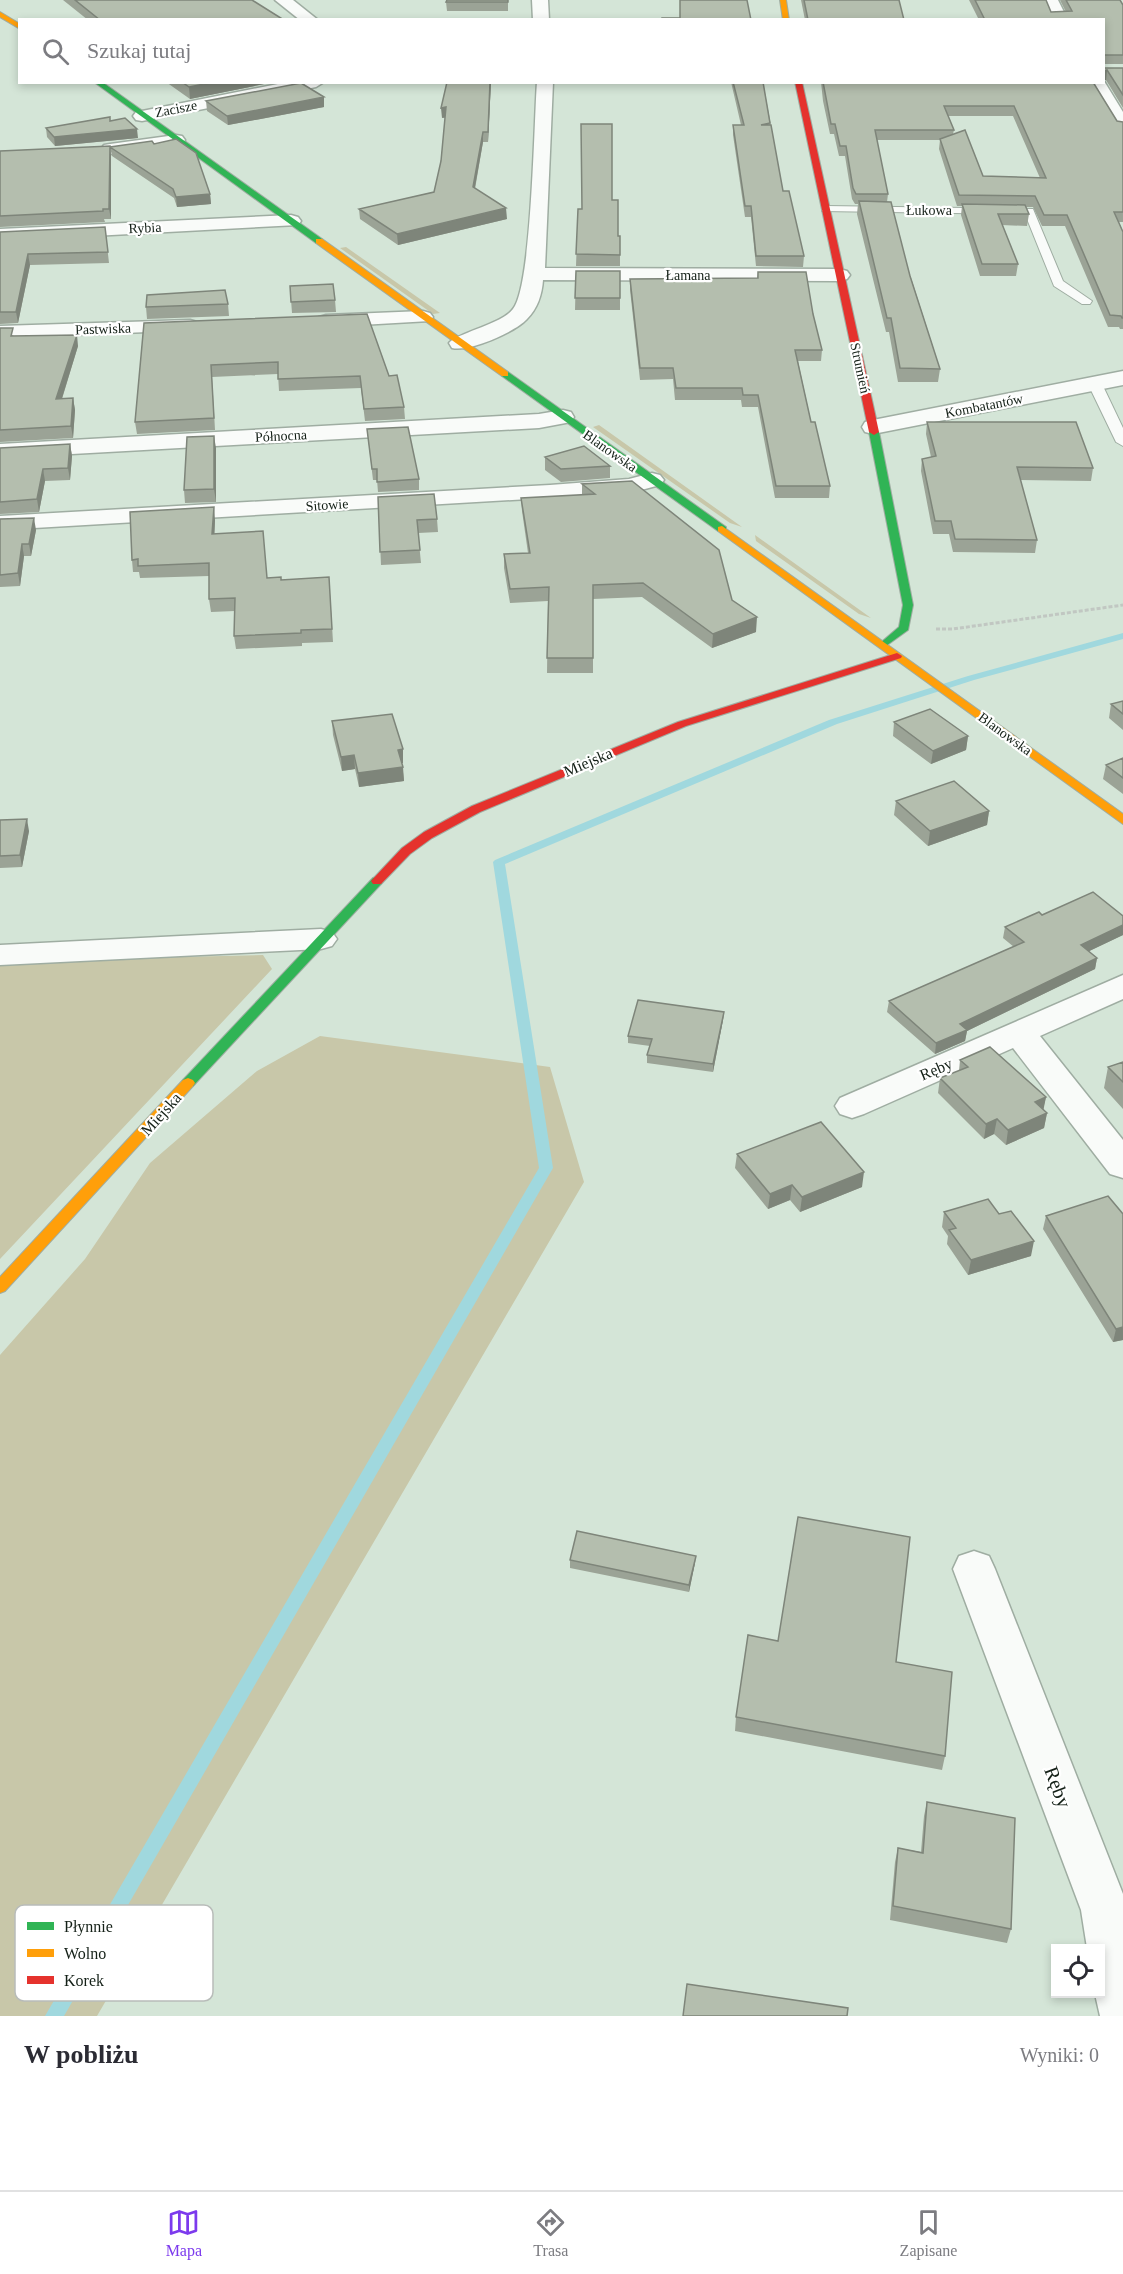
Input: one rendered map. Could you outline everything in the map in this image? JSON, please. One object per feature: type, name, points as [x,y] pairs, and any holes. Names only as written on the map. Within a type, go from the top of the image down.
[{"type":"street","points":[[283,0],[308,18]]},
{"type":"street","points":[[540,0],[541,18]]},
{"type":"street","points":[[783,0],[786,18]]},
{"type":"street","points":[[1050,0],[1059,18]]},
{"type":"street","points":[[0,14],[18,26]]},
{"type":"street","name":"Blanowska","points":[[100,84],[883,645],[1123,820]]},
{"type":"street","name":"Zacisze","points":[[142,116],[306,84]]},
{"type":"street","points":[[460,343],[496,329],[521,314],[531,297],[535,274],[545,84]]},
{"type":"street","name":"Strumień","points":[[798,84],[873,427],[908,605],[904,628]]},
{"type":"street","points":[[1097,84],[1123,126]]},
{"type":"street","points":[[93,151],[176,140]]},
{"type":"street","name":"Rybia","points":[[0,235],[291,221]]},
{"type":"street","name":"Łamana","points":[[535,274],[840,275]]},
{"type":"street","points":[[303,321],[423,317]]},
{"type":"street","name":"Pastwiska","points":[[0,332],[210,325]]},
{"type":"street","name":"Kombatantów","points":[[873,427],[1123,378]]},
{"type":"street","name":"Północna","points":[[0,451],[528,422],[562,417]]},
{"type":"street","name":"Sitowie","points":[[0,523],[550,492],[630,486],[652,480]]},
{"type":"street","points":[[883,645],[904,628]]},
{"type":"street","name":"Miejska","points":[[0,1287],[321,939],[406,851],[452,821],[682,724],[897,656]]},
{"type":"street","points":[[0,955],[321,939]]},
{"type":"street","name":"Ręby","points":[[852,1106],[1123,986]]},
{"type":"street","points":[[1019,1033],[1123,1165]]},
{"type":"street","name":"Ręby","points":[[974,1569],[1105,1910],[1123,2011]]},
{"type":"lane","name":"Łukowa","points":[[826,209],[1029,211],[1058,283],[1086,301]]},
{"type":"lane","points":[[1095,384],[1123,442]]},
{"type":"path","points":[[904,628],[953,629],[1123,605]]},
{"type":"green space","points":[[346,247],[440,313],[433,314],[340,248]]},
{"type":"green space","points":[[599,425],[742,527],[730,523],[593,427]]},
{"type":"green space","points":[[755,535],[871,618],[859,614],[756,541]]},
{"type":"green space","points":[[263,955],[272,969],[0,1259],[0,966],[134,958]]},
{"type":"green space","points":[[320,1036],[550,1067],[584,1182],[162,1905],[15,1905],[15,2001],[106,2001],[97,2016],[0,2016],[0,1355],[85,1259],[150,1163],[257,1071]]},
{"type":"building","points":[[75,0],[252,0],[281,18],[98,18]]},
{"type":"building","points":[[447,0],[508,0],[508,2],[446,2]]},
{"type":"building","points":[[680,0],[747,0],[751,18],[680,18]]},
{"type":"building","points":[[804,0],[899,0],[904,18],[808,18]]},
{"type":"building","points":[[975,0],[1046,0],[1051,12],[1072,11],[1066,0],[1120,0],[1123,5],[1123,55],[1105,55],[1105,18],[984,18]]},
{"type":"building","points":[[1105,68],[1123,68],[1123,95],[1107,70],[1105,71]]},
{"type":"building","points":[[185,84],[204,84],[189,87]]},
{"type":"building","points":[[296,84],[303,84],[324,97],[227,116],[206,101]]},
{"type":"building","points":[[447,84],[490,84],[488,132],[483,132],[473,187],[506,208],[397,234],[359,209],[434,192],[441,161],[446,107],[441,108]]},
{"type":"building","points":[[734,84],[763,84],[770,123],[761,125],[771,125],[783,191],[789,191],[804,256],[756,256],[751,206],[745,206],[733,125],[744,125]]},
{"type":"building","points":[[823,84],[1094,84],[1117,121],[1123,122],[1123,212],[1114,212],[1123,232],[1123,318],[1110,315],[1067,215],[1044,215],[1035,196],[959,195],[940,139],[965,130],[983,176],[1046,178],[1014,106],[944,106],[954,130],[875,130],[888,194],[856,194],[846,146],[840,146],[835,124],[831,124]]},
{"type":"building","points":[[110,117],[110,121],[125,118],[137,129],[54,137],[46,128]]},
{"type":"building","points":[[581,124],[612,124],[612,200],[618,200],[620,255],[576,254],[578,209],[582,209]]},
{"type":"building","points":[[176,139],[196,153],[210,194],[176,197],[173,189],[110,147],[152,141],[154,144]]},
{"type":"building","points":[[110,146],[109,209],[0,216],[0,151]]},
{"type":"building","points":[[859,201],[891,202],[910,276],[940,369],[900,368],[891,318],[887,318]]},
{"type":"building","points":[[962,204],[1025,205],[1029,214],[998,214],[1018,264],[982,264]]},
{"type":"building","points":[[105,227],[108,252],[28,254],[16,312],[0,312],[0,232]]},
{"type":"building","points":[[576,271],[620,271],[620,298],[575,298]]},
{"type":"building","points":[[758,272],[806,272],[822,350],[795,350],[811,422],[815,422],[830,486],[776,486],[758,395],[743,395],[742,388],[676,388],[673,368],[640,368],[630,279],[758,278]]},
{"type":"building","points":[[333,284],[335,300],[291,302],[290,286]]},
{"type":"building","points":[[225,290],[228,304],[146,307],[147,295]]},
{"type":"building","points":[[367,314],[389,376],[397,375],[404,407],[364,409],[360,376],[278,379],[278,362],[211,365],[214,418],[135,422],[144,323]]},
{"type":"building","points":[[0,328],[13,328],[11,336],[77,335],[56,399],[73,398],[71,426],[0,430]]},
{"type":"building","points":[[927,422],[1076,422],[1093,468],[1017,467],[1037,540],[955,539],[951,521],[935,521],[922,459],[936,456]]},
{"type":"building","points":[[408,427],[419,479],[377,482],[377,469],[372,469],[367,429]]},
{"type":"building","points":[[214,436],[214,489],[184,490],[187,437]]},
{"type":"building","points":[[70,444],[68,468],[43,469],[37,499],[0,502],[0,448]]},
{"type":"building","points":[[584,446],[610,466],[561,469],[545,457]]},
{"type":"building","points":[[632,481],[719,550],[732,600],[757,617],[713,634],[643,583],[593,585],[593,658],[547,658],[549,587],[510,589],[504,554],[530,553],[521,498],[595,494],[582,484]]},
{"type":"building","points":[[434,494],[437,519],[417,520],[420,550],[380,552],[378,497]]},
{"type":"building","points":[[214,507],[212,534],[263,531],[267,578],[281,577],[281,580],[329,577],[332,629],[234,636],[235,598],[209,599],[209,563],[138,566],[138,559],[132,560],[130,512]]},
{"type":"building","points":[[34,518],[29,544],[22,544],[18,573],[0,575],[0,519]]},
{"type":"building","points":[[1123,701],[1123,714],[1111,704]]},
{"type":"building","points":[[930,709],[968,736],[933,751],[894,722]]},
{"type":"building","points":[[392,714],[403,749],[398,750],[403,767],[358,773],[354,755],[341,757],[332,721]]},
{"type":"building","points":[[1123,758],[1123,778],[1106,765]]},
{"type":"building","points":[[954,781],[989,811],[930,831],[896,801]]},
{"type":"building","points":[[27,819],[20,855],[0,856],[0,820]]},
{"type":"building","points":[[1093,892],[1123,916],[1123,925],[1081,945],[1097,958],[960,1024],[967,1030],[936,1043],[889,1001],[1024,942],[1005,927],[1039,912],[1042,915]]},
{"type":"building","points":[[638,1000],[724,1012],[713,1064],[647,1055],[652,1039],[628,1036]]},
{"type":"building","points":[[990,1047],[1046,1097],[1035,1102],[1047,1113],[1008,1130],[997,1119],[986,1124],[940,1078],[968,1067],[960,1060]]},
{"type":"building","points":[[1123,1062],[1123,1082],[1108,1067]]},
{"type":"building","points":[[821,1122],[864,1172],[802,1197],[792,1185],[770,1194],[737,1154]]},
{"type":"building","points":[[1108,1196],[1123,1214],[1123,1327],[1116,1329],[1046,1216]]},
{"type":"building","points":[[988,1199],[999,1214],[1011,1211],[1034,1241],[971,1260],[949,1230],[956,1228],[944,1212]]},
{"type":"building","points":[[798,1517],[910,1537],[896,1662],[952,1672],[945,1756],[736,1717],[748,1635],[778,1641]]},
{"type":"building","points":[[577,1531],[696,1556],[689,1585],[570,1560]]},
{"type":"building","points":[[927,1802],[1015,1818],[1011,1929],[893,1906],[898,1848],[923,1853]]},
{"type":"building","points":[[687,1984],[848,2008],[847,2016],[683,2016]]},
{"type":"waterway","points":[[118,1905],[546,1168],[499,862],[833,722],[971,678],[1123,636]]},
{"type":"waterway","points":[[54,2016],[63,2001]]},
{"type":"traffic: fast","points":[[100,84],[319,241]]},
{"type":"traffic: fast","points":[[505,374],[722,529]]},
{"type":"traffic: fast","points":[[874,432],[908,605],[904,628],[883,645]]},
{"type":"traffic: fast","points":[[188,1083],[377,881]]},
{"type":"traffic: slow","points":[[783,0],[786,18]]},
{"type":"traffic: slow","points":[[0,14],[18,26]]},
{"type":"traffic: slow","points":[[319,241],[505,374]]},
{"type":"traffic: slow","points":[[722,529],[1123,820]]},
{"type":"traffic: slow","points":[[0,1287],[188,1083]]},
{"type":"traffic: jam","points":[[798,84],[874,432]]},
{"type":"traffic: jam","points":[[377,881],[406,851],[428,835],[476,809],[682,724],[897,656]]}]
